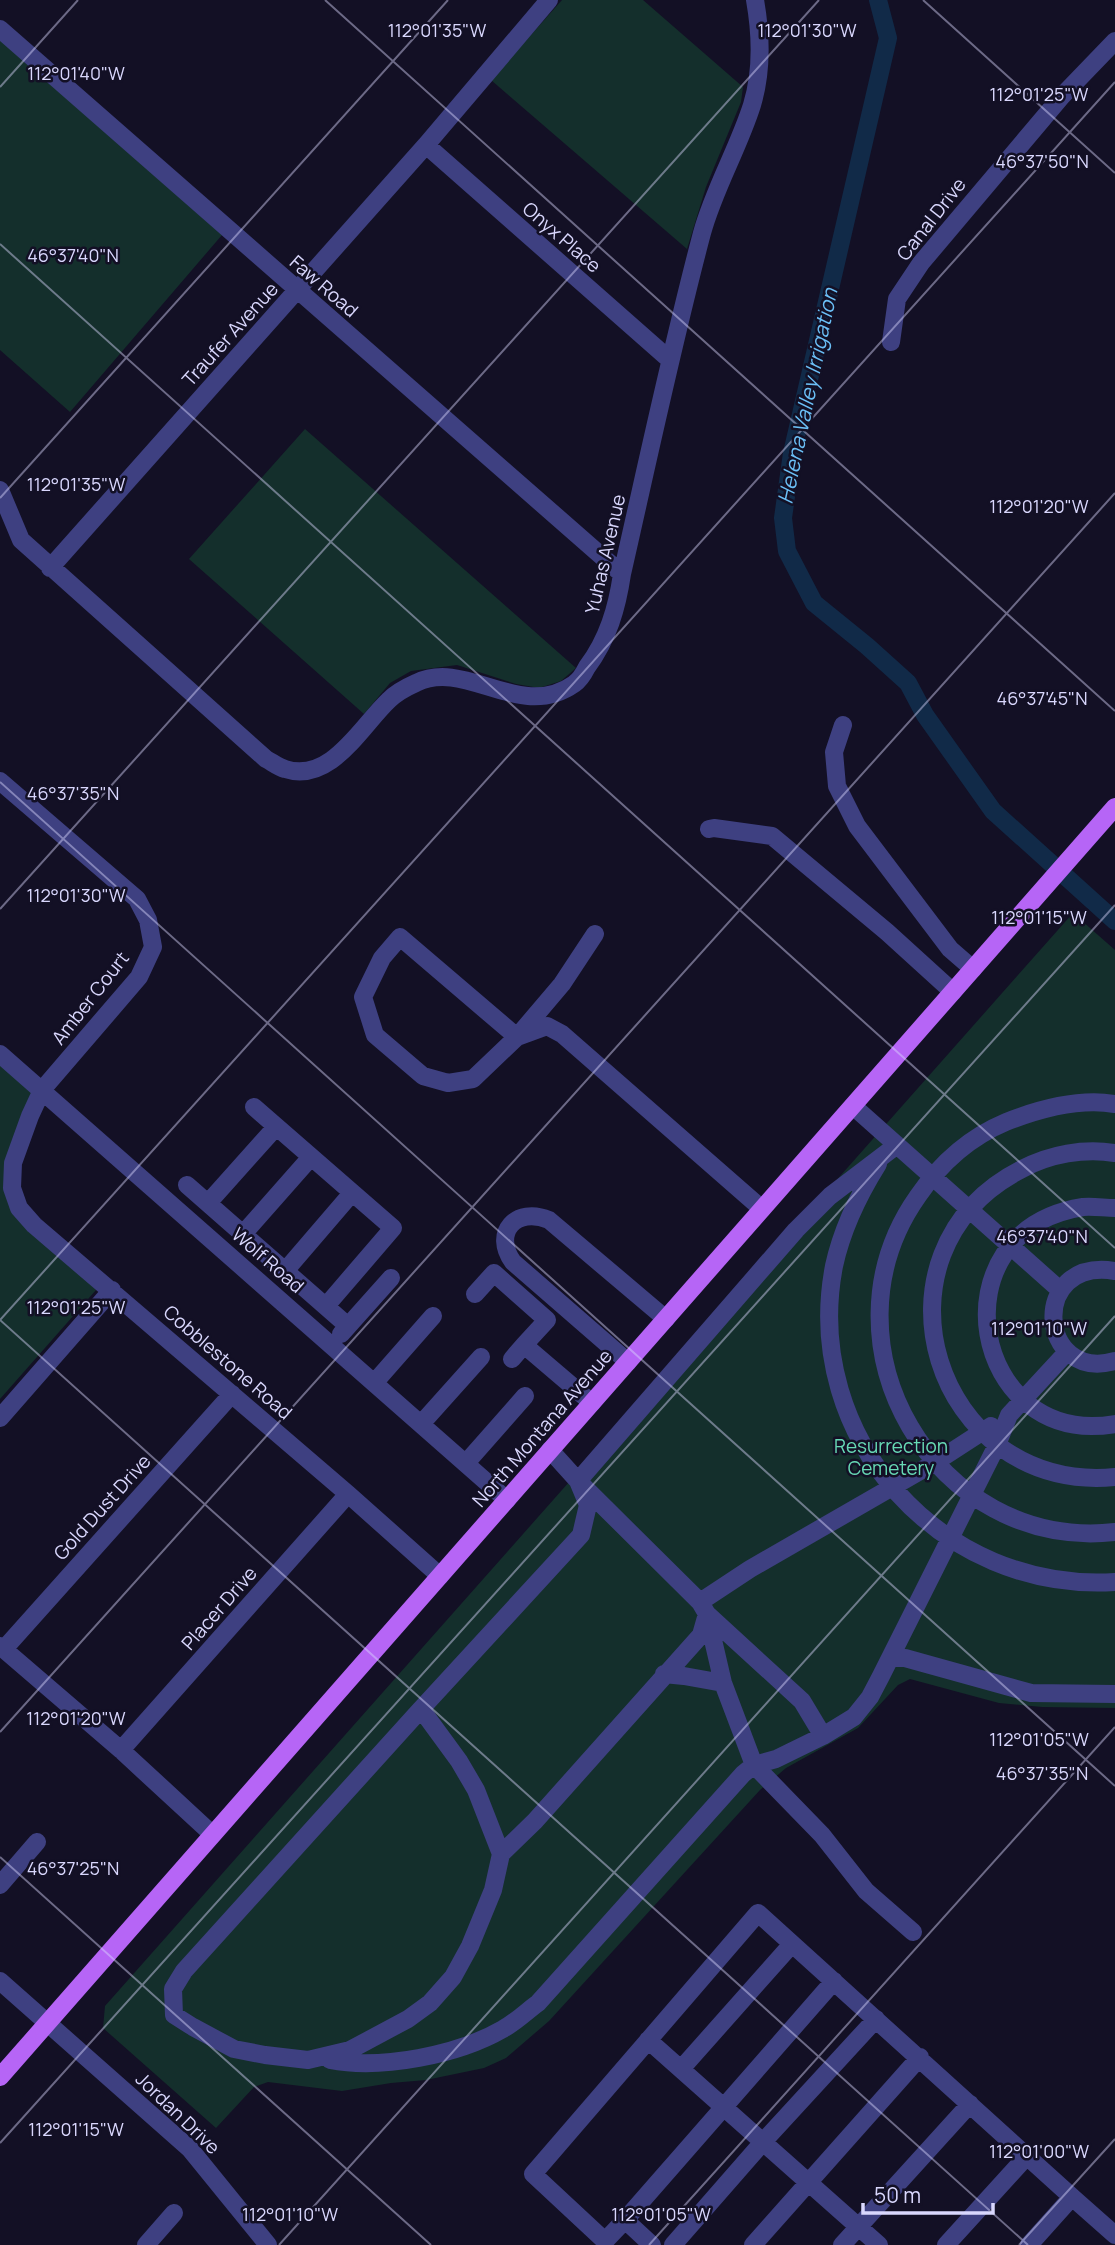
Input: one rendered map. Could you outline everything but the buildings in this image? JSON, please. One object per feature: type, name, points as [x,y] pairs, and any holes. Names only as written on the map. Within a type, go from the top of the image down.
[{"type":"main road","name":"North Montana Avenue","points":[[0,2077],[1115,807]]},
{"type":"street","name":"Traufer Avenue","points":[[50,568],[426,145],[549,0]]},
{"type":"street","name":"Yuhas Avenue","points":[[0,490],[21,540],[266,759],[286,769],[313,770],[347,748],[390,698],[418,681],[444,676],[527,697],[552,695],[576,683],[600,649],[618,602],[670,360],[703,230],[717,187],[752,104],[758,75],[760,27],[755,0]]},
{"type":"street","name":"Faw Road","points":[[0,29],[622,574]]},
{"type":"street","name":"Canal Drive","points":[[891,342],[897,299],[921,262],[1053,106],[1115,41]]},
{"type":"street","name":"Onyx Place","points":[[426,145],[670,360]]},
{"type":"street","points":[[843,725],[834,752],[837,786],[857,826],[950,949],[973,969]]},
{"type":"street","name":"Amber Court","points":[[0,781],[137,899],[148,920],[153,947],[139,977],[42,1090]]},
{"type":"street","points":[[709,830],[714,828],[772,836],[887,932],[953,992]]},
{"type":"street","points":[[517,1037],[400,937],[382,958],[363,997],[375,1035],[423,1076],[448,1083],[473,1079],[517,1037],[562,984],[595,934]]},
{"type":"street","points":[[517,1037],[547,1026],[562,1034],[762,1209]]},
{"type":"street","name":"Wolf Road","points":[[0,1054],[507,1500]]},
{"type":"street","name":"Cobblestone Road","points":[[42,1090],[13,1163],[12,1188],[19,1208],[34,1225],[348,1493],[440,1576]]},
{"type":"street","points":[[1115,1104],[1069,1104],[1031,1112],[994,1127],[961,1149],[932,1176],[906,1213],[888,1254],[880,1297],[880,1342],[890,1386],[908,1427],[934,1463],[973,1495],[1010,1517],[1053,1530],[1097,1534],[1115,1532]]},
{"type":"street","points":[[853,1106],[1060,1290]]},
{"type":"street","points":[[254,1107],[393,1228],[326,1306]]},
{"type":"street","points":[[208,1203],[276,1127]]},
{"type":"street","points":[[578,1481],[796,1230],[830,1196],[897,1145]]},
{"type":"street","points":[[1115,1153],[1068,1153],[1029,1165],[993,1186],[970,1209],[953,1233],[937,1271],[932,1322],[936,1353],[950,1392],[981,1432],[1030,1465],[1052,1473],[1075,1478],[1115,1477]]},
{"type":"street","points":[[243,1234],[311,1157]]},
{"type":"street","points":[[882,1158],[861,1191],[845,1227],[834,1265],[830,1304],[831,1344],[838,1383],[850,1420],[862,1444],[891,1488],[929,1524],[951,1540],[984,1558],[1019,1572],[1056,1580],[1115,1582]]},
{"type":"street","points":[[187,1185],[348,1326]]},
{"type":"street","points":[[285,1271],[352,1193]]},
{"type":"street","points":[[1115,1208],[1086,1207],[1058,1213],[1032,1226],[1010,1246],[995,1270],[987,1297],[985,1325],[992,1353],[1004,1378],[1024,1399],[1047,1415],[1073,1424],[1115,1424]]},
{"type":"street","points":[[628,1362],[513,1262],[505,1249],[505,1238],[514,1221],[536,1214],[549,1220],[666,1319]]},
{"type":"street","points":[[1115,1271],[1084,1272],[1071,1279],[1060,1290],[1054,1302],[1052,1316],[1059,1341],[1079,1360],[1092,1364],[1115,1361]]},
{"type":"street","points":[[475,1294],[494,1273],[547,1320],[512,1359]]},
{"type":"street","points":[[331,1344],[391,1278]]},
{"type":"street","points":[[0,1418],[112,1290]]},
{"type":"street","points":[[375,1382],[433,1315]]},
{"type":"street","points":[[524,1345],[592,1403]]},
{"type":"street","points":[[578,1481],[588,1505],[581,1535],[184,1971],[173,1989],[174,2015],[234,2049],[308,2060],[350,2050],[408,2020],[430,2003],[453,1977],[470,1946],[493,1890],[501,1854],[534,1821],[701,1635],[703,1608],[750,1569],[934,1463],[1009,1415],[1068,1352]]},
{"type":"street","points":[[421,1424],[481,1357]]},
{"type":"street","name":"Gold Dust Drive","points":[[2,1648],[232,1394]]},
{"type":"street","points":[[466,1463],[525,1396]]},
{"type":"street","points":[[319,2057],[342,2062],[373,2063],[405,2059],[440,2053],[504,2029],[538,2003],[754,1765],[776,1759],[854,1717],[870,1697],[891,1658],[973,1495],[1009,1415]]},
{"type":"street","points":[[550,1450],[703,1608],[802,1701],[823,1736]]},
{"type":"street","name":"Placer Drive","points":[[121,1750],[348,1493]]},
{"type":"street","points":[[703,1608],[723,1683],[754,1765],[822,1835],[866,1891],[913,1932]]},
{"type":"street","points":[[2,1648],[121,1750],[212,1834]]},
{"type":"street","points":[[891,1658],[905,1658],[1031,1693],[1115,1694]]},
{"type":"street","points":[[664,1674],[723,1683]]},
{"type":"street","points":[[421,1709],[459,1761],[476,1790],[501,1854]]},
{"type":"street","points":[[0,1885],[37,1842]]},
{"type":"street","points":[[834,1981],[606,2241],[533,2175],[758,1913],[920,2057],[1115,2235]]},
{"type":"street","points":[[681,2069],[792,1944]]},
{"type":"street","name":"Jordan Drive","points":[[0,1981],[190,2148],[268,2245]]},
{"type":"street","points":[[673,2245],[876,2019]]},
{"type":"street","points":[[648,2040],[879,2245]]},
{"type":"street","points":[[753,2245],[920,2057]]},
{"type":"street","points":[[842,2245],[970,2104]]},
{"type":"street","points":[[946,2245],[1027,2156]]},
{"type":"street","points":[[1029,2245],[1072,2197]]},
{"type":"street","points":[[146,2245],[174,2213]]},
{"type":"street","points":[[625,2220],[652,2245]]},
{"type":"green space","points":[[562,0],[643,0],[743,87],[741,102],[706,187],[687,249],[491,80]]},
{"type":"green space","points":[[0,40],[222,235],[70,412],[0,350]]},
{"type":"green space","points":[[305,429],[576,668],[561,681],[539,688],[516,684],[457,665],[411,671],[390,683],[364,714],[189,559]]},
{"type":"green space","name":"Resurrection Cemetery","points":[[1073,913],[1115,950],[1115,1708],[1042,1707],[999,1703],[910,1679],[898,1685],[858,1728],[786,1768],[760,1790],[549,2021],[506,2058],[484,2068],[426,2080],[342,2091],[268,2082],[254,2087],[216,2128],[103,2028],[105,2006]]},
{"type":"green space","points":[[0,1052],[42,1090],[13,1163],[19,1208],[96,1290],[0,1399]]},
{"type":"waterway","name":"Helena Valley Irrigation","points":[[878,0],[888,38],[792,453],[783,518],[787,551],[814,603],[908,683],[925,715],[993,811],[1115,921]]}]
